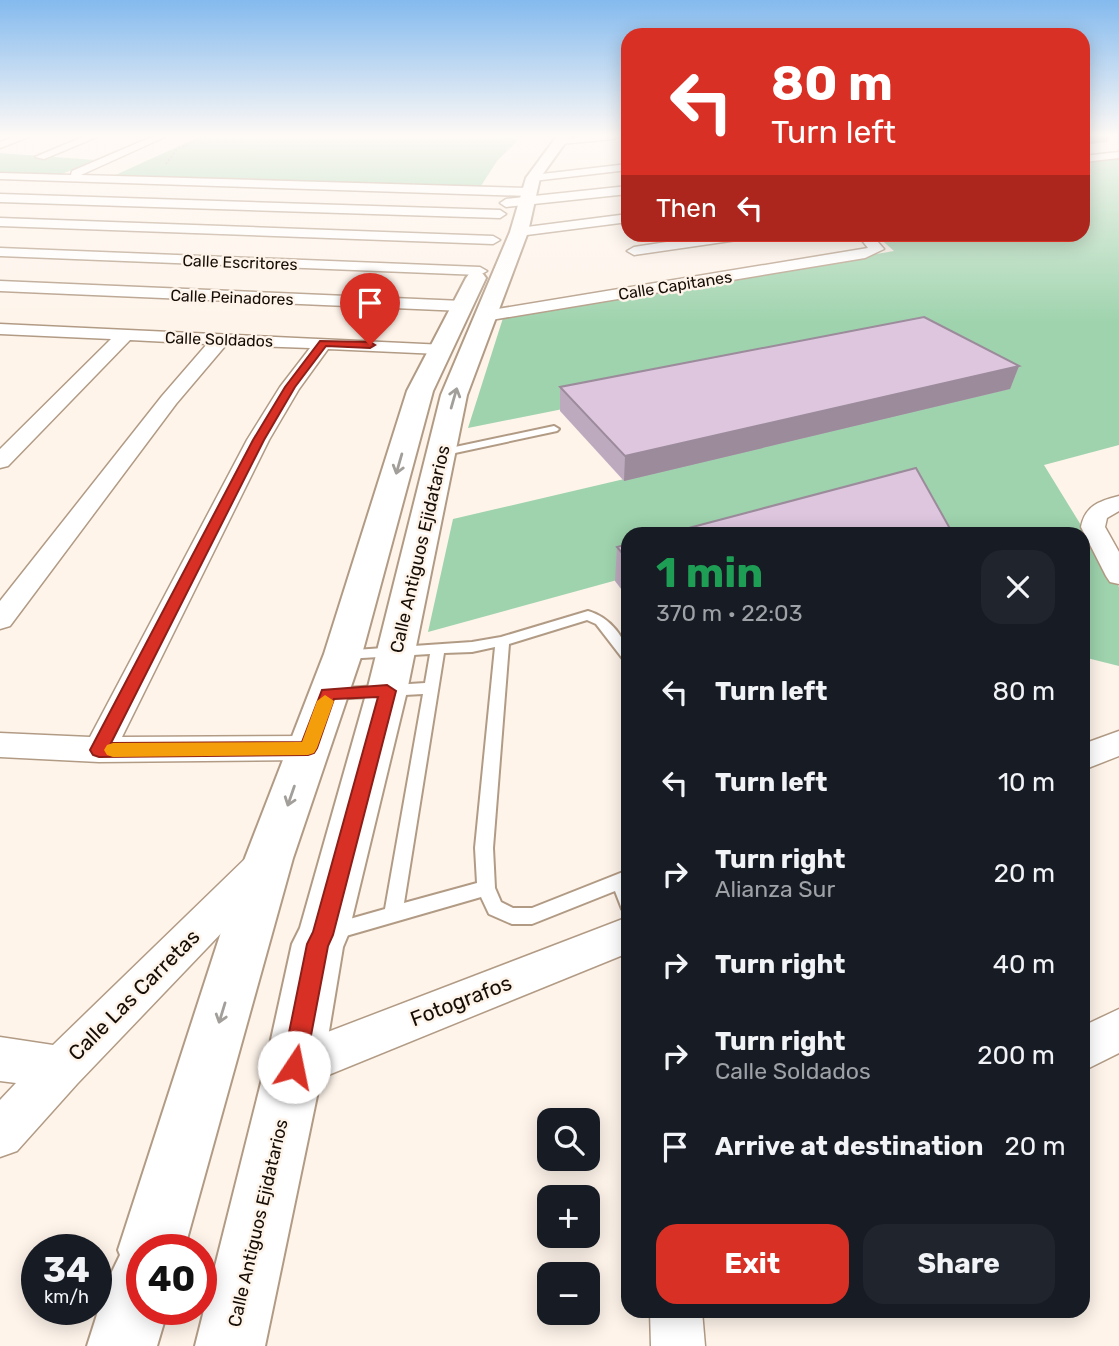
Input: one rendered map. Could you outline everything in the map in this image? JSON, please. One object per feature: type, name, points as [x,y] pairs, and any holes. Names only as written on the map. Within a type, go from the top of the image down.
[{"type":"street","points":[[36,199],[318,207],[418,199]]},
{"type":"street","points":[[0,275],[138,199]]},
{"type":"street","points":[[182,338],[288,233],[327,199]]},
{"type":"street","points":[[0,222],[288,233],[476,199]]},
{"type":"street","name":"Calle Escritores","points":[[0,252],[258,262],[492,199]]},
{"type":"street","name":"Calle Antiguos Ejidatarios","points":[[230,1346],[294,1067],[318,944],[323,935],[392,671],[474,311],[521,199]]},
{"type":"street","name":"Calle Antiguos Ejidatarios","points":[[156,1234],[269,858],[343,654],[420,391],[439,349],[474,311],[521,199]]},
{"type":"street","points":[[557,199],[621,216]]},
{"type":"street","points":[[633,242],[636,271],[726,242]]},
{"type":"street","name":"Calle Capitanes","points":[[474,311],[636,271],[865,254],[877,249],[870,242]]},
{"type":"street","name":"Calle Peinadores","points":[[0,286],[212,308],[474,311]]},
{"type":"street","name":"Calle Soldados","points":[[2,330],[439,349]]},
{"type":"street","points":[[0,461],[125,335]]},
{"type":"street","points":[[0,620],[169,400],[221,339]]},
{"type":"street","points":[[99,750],[258,440],[290,387],[324,343]]},
{"type":"street","points":[[1117,503],[1095,515],[1093,527],[1119,576]]},
{"type":"street","points":[[1090,754],[1119,743]]},
{"type":"street","points":[[0,745],[99,750],[308,748]]},
{"type":"street","name":"Calle Las Carretas","points":[[0,1134],[61,1068],[269,858]]},
{"type":"street","name":"Fotografos","points":[[294,1067],[621,938]]},
{"type":"street","points":[[1090,1045],[1119,1030]]},
{"type":"street","points":[[0,1059],[61,1068]]},
{"type":"street","points":[[676,1318],[678,1346]]},
{"type":"street","points":[[122,1346],[128,1325]]},
{"type":"lane","points":[[441,453],[554,429]]},
{"type":"lane","points":[[328,694],[392,671],[438,649],[472,647],[502,641],[588,615],[601,621],[621,647]]},
{"type":"lane","points":[[502,641],[484,848],[486,888],[495,908],[512,916],[532,916],[621,880]]},
{"type":"lane","points":[[393,915],[438,649]]},
{"type":"lane","points":[[343,654],[431,688]]},
{"type":"lane","points":[[323,935],[486,888]]},
{"type":"green space","points":[[1090,199],[1119,199],[1119,445],[1044,465],[1082,527],[621,527],[621,579],[428,632],[453,519],[1009,389],[918,338],[468,428],[503,318],[894,251],[884,242],[1090,242]]},
{"type":"green space","points":[[1090,540],[1119,587],[1119,666],[1090,659]]},
{"type":"building","points":[[924,317],[1019,366],[625,456],[560,387]]},
{"type":"building","points":[[916,468],[949,527],[693,527]]},
{"type":"slow traffic","points":[[113,750],[308,748],[325,701]]},
{"type":"route","points":[[294,1067],[318,944],[323,935],[387,691],[328,694],[308,748],[99,750],[258,440],[290,387],[324,343],[370,345]]}]
